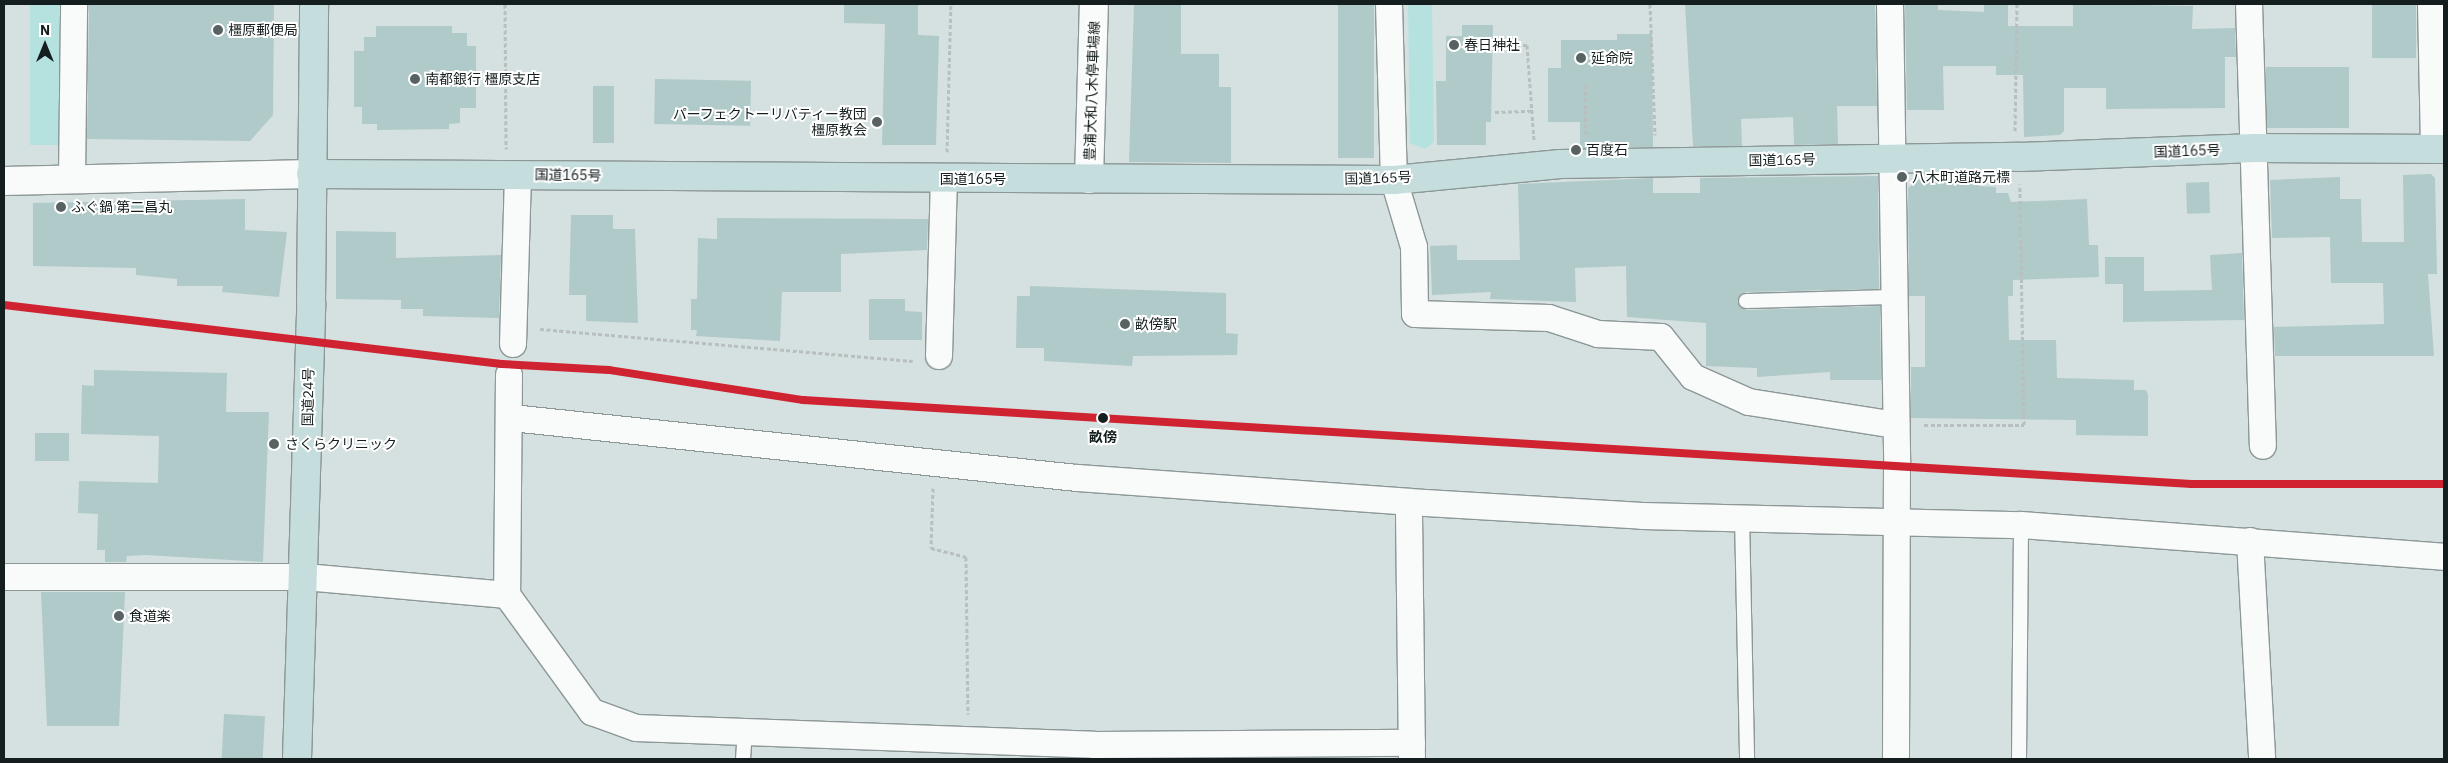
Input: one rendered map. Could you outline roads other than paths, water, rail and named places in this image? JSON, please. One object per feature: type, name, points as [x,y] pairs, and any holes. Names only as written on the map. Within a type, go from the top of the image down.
[{"type":"highway","name":"国道24号","points":[[297,759],[305,576],[314,4]]},
{"type":"highway","name":"国道165号","points":[[311,174],[518,175],[945,169],[1089,179],[1394,180],[1536,166],[1889,157],[2017,158],[2255,148],[2439,149]]},
{"type":"street","points":[[72,178],[74,4]]},
{"type":"street","name":"豊浦大和八木停車場線","points":[[1089,179],[1094,4]]},
{"type":"street","points":[[1389,4],[1394,180],[1414,247],[1415,314],[1549,318],[1598,334],[1661,337],[1693,377],[1749,402],[1896,425]]},
{"type":"street","points":[[1890,4],[1889,157],[1896,425],[1894,521],[1896,759]]},
{"type":"street","points":[[2249,4],[2263,446]]},
{"type":"street","points":[[2431,4],[2439,149]]},
{"type":"street","points":[[939,356],[945,169]]},
{"type":"street","points":[[4,181],[311,174]]},
{"type":"street","points":[[514,336],[518,175]]},
{"type":"street","points":[[509,375],[512,418],[507,595],[592,712],[636,728],[968,740],[1094,752],[1412,751],[1409,502]]},
{"type":"street","points":[[512,418],[934,464],[1409,502],[1642,516],[1742,516],[2021,525],[2250,541],[2444,558]]},
{"type":"street","points":[[2250,541],[2262,759]]},
{"type":"street","points":[[4,577],[305,576],[507,595]]},
{"type":"lane","points":[[1746,301],[1893,297]]},
{"type":"lane","points":[[1742,516],[1748,759]]},
{"type":"lane","points":[[2019,759],[2021,525]]},
{"type":"lane","points":[[743,759],[744,732]]},
{"type":"place","name":"橿原郵便局","points":[[218,30]]},
{"type":"place","name":"春日神社","points":[[1454,45]]},
{"type":"place","name":"延命院","points":[[1581,58]]},
{"type":"place","name":"南都銀行 橿原支店","points":[[415,79]]},
{"type":"place","name":"パーフェクトーリバティー教団 橿原教会","points":[[877,122]]},
{"type":"place","name":"百度石","points":[[1576,150]]},
{"type":"place","name":"八木町道路元標","points":[[1902,177]]},
{"type":"place","name":"ふぐ鍋 第二昌丸","points":[[61,207]]},
{"type":"place","name":"畝傍駅","points":[[1125,324]]},
{"type":"place","name":"畝傍","points":[[1103,418]]},
{"type":"place","name":"さくらクリニック","points":[[274,444]]},
{"type":"place","name":"食道楽","points":[[119,616]]}]
